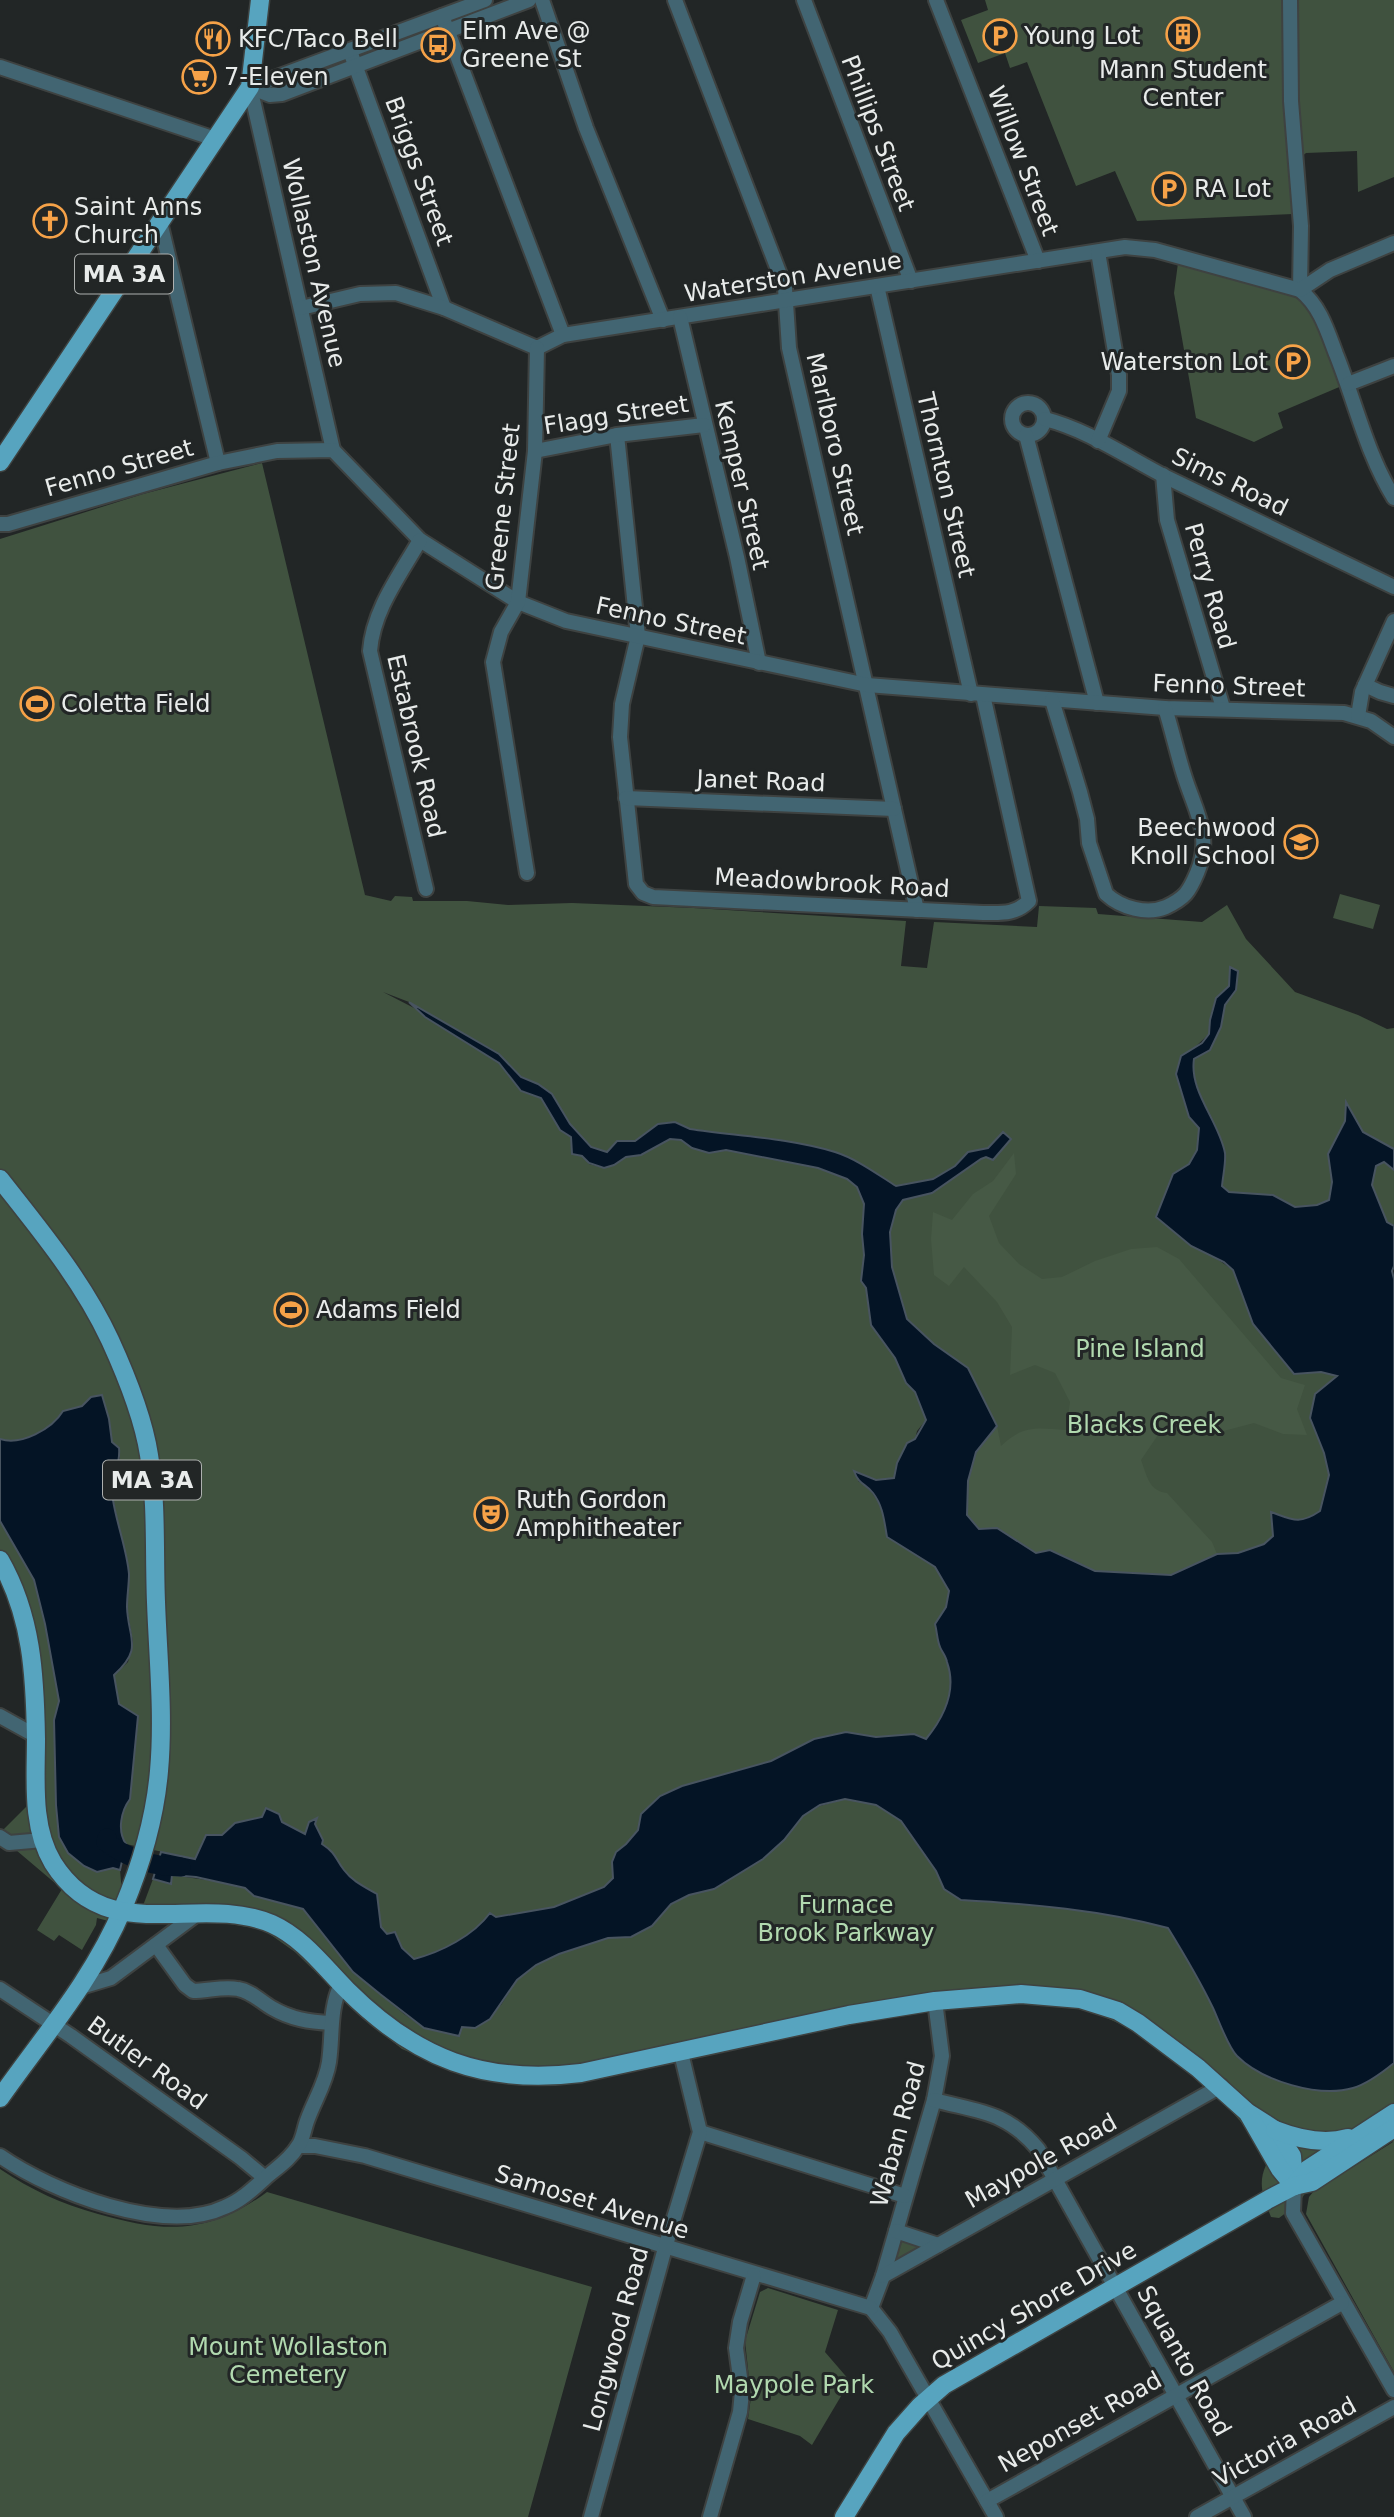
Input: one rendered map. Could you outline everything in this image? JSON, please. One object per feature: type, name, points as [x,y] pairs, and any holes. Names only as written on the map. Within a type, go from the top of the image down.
[{"type":"main road","name":"MA 3A","points":[[0,462],[250,87],[260,0]]},
{"type":"main road","name":"MA 3A","points":[[0,1179],[56,1250],[94,1309],[125,1376],[149,1455],[161,1718],[159,1772],[145,1844],[125,1903],[81,1987],[0,2098]]},
{"type":"main road","points":[[0,1560],[23,1609],[29,1634],[33,1661],[36,1799],[43,1840],[54,1863],[74,1887],[104,1907],[125,1903],[142,1915],[239,1915],[274,1925],[310,1950],[341,1984],[383,2023],[403,2038],[447,2060],[492,2073],[521,2077],[552,2076],[681,2053],[849,2015],[935,2001],[1021,1994],[1064,1996],[1118,2011],[1147,2029],[1221,2086],[1247,2112],[1275,2130],[1304,2139],[1327,2142],[1361,2134]]},
{"type":"main road","points":[[1247,2112],[1280,2169],[1294,2186]]},
{"type":"main road","name":"Quincy Shore Drive","points":[[1294,2186],[1308,2169],[1394,2113]]},
{"type":"main road","name":"Quincy Shore Drive","points":[[844,2517],[896,2433],[928,2399],[971,2368],[1294,2186],[1312,2182],[1394,2128]]},
{"type":"main road","points":[[1275,2130],[1292,2156],[1294,2186]]},
{"type":"street","points":[[250,87],[270,95],[282,94],[356,66],[445,23],[485,0]]},
{"type":"street","points":[[250,87],[350,51],[529,0]]},
{"type":"street","points":[[542,0],[586,128],[663,320]]},
{"type":"street","name":"Marlboro Street","points":[[675,0],[785,288],[789,348],[917,910]]},
{"type":"street","name":"Phillips Street","points":[[804,0],[911,281]]},
{"type":"street","name":"Willow Street","points":[[936,0],[1038,261]]},
{"type":"street","points":[[1290,0],[1291,101],[1301,226],[1300,290],[1317,307],[1374,458],[1394,498]]},
{"type":"street","points":[[445,23],[563,335]]},
{"type":"street","name":"Briggs Street","points":[[350,51],[444,308]]},
{"type":"street","points":[[0,67],[215,139]]},
{"type":"street","name":"Wollaston Avenue","points":[[250,87],[333,450]]},
{"type":"street","points":[[160,222],[218,463]]},
{"type":"street","points":[[1300,290],[1330,270],[1394,243]]},
{"type":"street","name":"Waterston Avenue","points":[[537,348],[563,335],[1125,247],[1155,250],[1300,290]]},
{"type":"street","points":[[1098,252],[1119,375],[1119,391],[1098,441]]},
{"type":"street","name":"Thornton Street","points":[[877,285],[1029,901]]},
{"type":"street","points":[[301,308],[360,294],[396,293],[444,308],[537,348]]},
{"type":"street","name":"Kemper Street","points":[[680,317],[737,557],[759,663]]},
{"type":"street","name":"Greene Street","points":[[527,873],[493,662],[501,632],[518,602],[535,451],[537,348]]},
{"type":"street","points":[[1348,384],[1394,366]]},
{"type":"street","name":"Sims Road","points":[[1097,703],[1026,435],[1015,429],[1012,421],[1016,408],[1023,403],[1037,404],[1045,419],[1098,441],[1394,587]]},
{"type":"street","points":[[1026,435],[1037,433],[1043,427],[1045,419]]},
{"type":"street","name":"Flagg Street","points":[[535,451],[617,435],[705,425]]},
{"type":"street","points":[[617,435],[638,636],[622,704],[620,737],[626,799]]},
{"type":"street","name":"Fenno Street","points":[[0,524],[8,524],[218,463],[276,452],[333,450],[419,540],[518,602],[566,621],[867,685],[1164,708],[1344,713],[1371,721],[1394,737]]},
{"type":"street","name":"Perry Road","points":[[1163,475],[1167,520],[1223,708]]},
{"type":"street","name":"Estabrook Road","points":[[419,540],[380,611],[371,632],[370,651],[426,889]]},
{"type":"street","points":[[1358,716],[1365,685],[1394,621]]},
{"type":"street","points":[[1365,685],[1394,696]]},
{"type":"street","points":[[1052,700],[1087,819],[1089,843],[1106,894],[1111,899],[1147,912],[1175,903],[1190,892],[1204,857],[1205,842],[1199,814],[1185,779],[1164,708]]},
{"type":"street","name":"Janet Road","points":[[626,799],[894,809]]},
{"type":"street","name":"Meadowbrook Road","points":[[626,799],[636,884],[643,893],[653,897],[1011,913],[1029,901]]},
{"type":"street","points":[[0,1716],[36,1735]]},
{"type":"street","points":[[0,1837],[9,1843],[43,1840]]},
{"type":"street","points":[[81,1987],[111,1978],[198,1914]]},
{"type":"street","points":[[156,1945],[193,1991],[237,1988],[250,1992],[288,2017],[331,2023]]},
{"type":"street","points":[[0,2156],[25,2173],[108,2206],[153,2216],[195,2215],[224,2208],[253,2189],[299,2146],[325,2077],[334,2001],[341,1984]]},
{"type":"street","name":"Butler Road","points":[[0,1989],[241,2158],[265,2178]]},
{"type":"street","name":"Waban Road","points":[[883,2276],[934,2100],[942,2056],[935,2001]]},
{"type":"street","points":[[681,2053],[700,2132],[905,2196]]},
{"type":"street","name":"Maypole Road","points":[[883,2276],[1221,2086]]},
{"type":"street","name":"Squanto Road","points":[[934,2100],[1003,2118],[1022,2130],[1038,2149],[1244,2517]]},
{"type":"street","name":"Longwood Road","points":[[591,2517],[700,2132]]},
{"type":"street","name":"Samoset Avenue","points":[[299,2146],[315,2146],[365,2156],[871,2308]]},
{"type":"street","points":[[1294,2186],[1293,2213],[1394,2390]]},
{"type":"street","points":[[896,2231],[938,2245]]},
{"type":"street","points":[[710,2517],[740,2412],[742,2392],[736,2348],[740,2322],[754,2275]]},
{"type":"street","points":[[883,2276],[871,2308],[890,2332],[996,2517]]},
{"type":"street","name":"Neponset Road","points":[[987,2501],[1342,2303]]},
{"type":"street","name":"Victoria Road","points":[[1197,2517],[1394,2407]]},
{"type":"green space","points":[[985,0],[1394,0],[1394,177],[1358,192],[1357,151],[1306,153],[1290,166],[1293,214],[1137,221],[1115,171],[1076,186],[1027,62],[1010,68],[1005,53],[978,63],[961,20],[988,10]]},
{"type":"green space","points":[[1178,263],[1298,298],[1310,306],[1344,385],[1278,413],[1283,428],[1254,442],[1196,418],[1174,293]]},
{"type":"green space","points":[[262,463],[365,895],[391,901],[395,896],[412,897],[413,901],[467,901],[508,905],[572,903],[906,921],[901,966],[927,968],[934,922],[1037,927],[1039,906],[1096,908],[1098,914],[1202,922],[1227,905],[1246,939],[1295,992],[1358,1015],[1387,1029],[1394,1028],[1394,1149],[1363,1132],[1346,1103],[1345,1121],[1328,1154],[1332,1182],[1329,1200],[1317,1205],[1295,1207],[1273,1195],[1229,1192],[1222,1186],[1225,1153],[1196,1083],[1194,1059],[1210,1050],[1220,1027],[1225,1005],[1236,990],[1229,986],[1215,1002],[1209,1034],[1193,1049],[1189,1117],[1199,1128],[1197,1150],[1189,1164],[1173,1174],[1156,1217],[1233,1270],[1238,1283],[1321,1372],[1338,1376],[1310,1418],[1324,1453],[1329,1475],[1320,1511],[1301,1520],[1271,1512],[1273,1536],[1264,1544],[1238,1553],[1217,1554],[1171,1575],[1095,1571],[1050,1550],[1036,1553],[997,1528],[976,1452],[933,1344],[907,1319],[892,1267],[890,1232],[896,1210],[903,1200],[932,1193],[966,1167],[986,1157],[1003,1132],[988,1148],[968,1152],[955,1166],[933,1179],[896,1186],[864,1166],[805,1145],[690,1129],[675,1122],[658,1124],[635,1141],[617,1141],[607,1152],[591,1148],[570,1124],[552,1094],[521,1077],[499,1054],[409,1002],[383,992],[416,1009],[499,1063],[521,1091],[541,1098],[560,1129],[571,1137],[589,1164],[604,1168],[614,1165],[626,1157],[641,1155],[670,1139],[681,1140],[692,1148],[726,1150],[818,1168],[847,1179],[857,1187],[864,1204],[861,1281],[866,1287],[871,1325],[895,1358],[906,1383],[915,1392],[926,1420],[917,1431],[915,1440],[903,1451],[894,1478],[886,1481],[858,1481],[876,1498],[888,1537],[935,1567],[949,1591],[946,1607],[936,1624],[939,1644],[950,1673],[949,1693],[943,1712],[926,1739],[914,1734],[876,1737],[846,1732],[814,1739],[771,1761],[682,1786],[641,1814],[638,1828],[632,1838],[617,1854],[614,1878],[604,1887],[554,1907],[495,1917],[490,1913],[475,1929],[456,1942],[414,1959],[402,1948],[395,1932],[387,1934],[381,1927],[377,1894],[351,1877],[333,1853],[322,1844],[323,1840],[314,1824],[317,1819],[305,1834],[282,1822],[262,1817],[236,1823],[222,1835],[202,1842],[195,1859],[126,1844],[121,1821],[130,1799],[114,1675],[128,1662],[133,1642],[127,1609],[129,1574],[113,1498],[115,1470],[120,1458],[119,1448],[112,1442],[102,1395],[92,1397],[82,1406],[63,1411],[43,1430],[26,1438],[8,1441],[0,1439],[0,539],[143,494]]},
{"type":"green space","points":[[1340,894],[1380,905],[1373,929],[1333,918]]},
{"type":"green space","name":"Pine Island","points":[[1014,1153],[1016,1174],[989,1216],[999,1243],[1019,1264],[1042,1279],[1062,1277],[1095,1261],[1131,1249],[1157,1247],[1179,1259],[1281,1378],[1305,1385],[1297,1409],[1307,1435],[1283,1434],[1254,1423],[1216,1433],[1187,1426],[1158,1435],[1141,1460],[1147,1477],[1152,1486],[1167,1493],[1212,1542],[1217,1554],[1171,1575],[1095,1571],[1050,1550],[1036,1553],[997,1528],[979,1529],[967,1515],[968,1481],[976,1452],[997,1426],[1001,1446],[1016,1434],[1030,1429],[1066,1430],[1070,1402],[1055,1373],[1035,1365],[1010,1375],[1012,1327],[997,1302],[964,1267],[949,1286],[934,1275],[931,1239],[933,1212],[952,1220],[973,1194],[993,1181]]},
{"type":"green space","points":[[1383,1162],[1394,1170],[1394,1226],[1387,1223],[1372,1185],[1376,1167]]},
{"type":"green space","points":[[0,1521],[34,1580],[45,1624],[59,1701],[54,1720],[56,1805],[97,1872],[113,1868],[120,1870],[122,1893],[112,1922],[97,1918],[82,1950],[59,1935],[54,1941],[37,1930],[62,1889],[3,1839],[4,1829],[30,1803],[26,1634],[0,1567]]},
{"type":"green space","name":"Furnace Brook Parkway","points":[[845,1799],[876,1805],[901,1821],[936,1871],[944,1889],[961,1900],[1066,1909],[1168,1928],[1199,1980],[1233,2051],[1261,2073],[1308,2089],[1339,2091],[1364,2084],[1394,2063],[1394,2372],[1306,2214],[1309,2197],[1313,2192],[1393,2142],[1388,2133],[1312,2182],[1299,2203],[1279,2218],[1271,2217],[1262,2185],[1266,2165],[1249,2131],[1215,2093],[1129,2028],[1089,2010],[1037,2002],[907,2011],[611,2073],[454,2071],[402,2049],[363,2018],[295,1952],[264,1930],[219,1922],[138,1919],[153,1879],[171,1884],[171,1875],[246,1888],[254,1896],[303,1909],[380,1994],[424,2028],[462,2027],[501,2005],[517,1980],[536,1965],[608,1937],[631,1937],[652,1926],[671,1904],[689,1895],[714,1889],[784,1840],[802,1816],[820,1806]]},
{"type":"green space","name":"Mount Wollaston Cemetery","points":[[0,2169],[35,2190],[72,2206],[144,2225],[165,2227],[205,2223],[246,2206],[267,2192],[592,2287],[528,2517],[0,2517]]},
{"type":"green space","points":[[901,2239],[919,2248],[899,2260],[895,2257]]},
{"type":"green space","name":"Maypole Park","points":[[768,2288],[838,2310],[825,2352],[850,2381],[812,2445],[800,2436],[748,2419],[751,2397],[745,2341],[760,2292]]},
{"type":"water","points":[[1230,967],[1238,971],[1236,990],[1225,1005],[1221,1027],[1210,1050],[1194,1059],[1196,1083],[1225,1153],[1222,1186],[1229,1192],[1273,1195],[1295,1207],[1317,1205],[1329,1200],[1332,1182],[1328,1154],[1345,1121],[1346,1102],[1363,1132],[1394,1149],[1394,1170],[1384,1162],[1376,1166],[1372,1185],[1387,1222],[1394,1226],[1394,2063],[1364,2084],[1339,2091],[1308,2089],[1261,2073],[1234,2052],[1203,1988],[1168,1928],[1066,1909],[961,1900],[944,1889],[936,1871],[901,1821],[876,1805],[845,1799],[820,1805],[803,1816],[784,1840],[763,1859],[714,1889],[689,1895],[671,1904],[652,1926],[631,1937],[608,1938],[559,1954],[536,1965],[517,1980],[490,2019],[475,2028],[462,2027],[459,2036],[424,2028],[380,1994],[353,1972],[303,1909],[254,1896],[245,1888],[196,1877],[172,1875],[171,1884],[153,1879],[161,1852],[195,1859],[206,1835],[222,1835],[235,1823],[262,1817],[266,1808],[279,1814],[282,1822],[305,1834],[309,1822],[317,1818],[315,1824],[323,1840],[322,1844],[333,1853],[351,1877],[377,1894],[381,1927],[387,1934],[395,1932],[402,1948],[414,1959],[456,1942],[475,1929],[490,1913],[496,1917],[554,1907],[604,1887],[613,1878],[612,1862],[616,1852],[638,1830],[641,1814],[660,1796],[682,1786],[771,1761],[814,1739],[846,1732],[876,1737],[914,1734],[926,1739],[947,1703],[950,1672],[939,1644],[935,1624],[946,1607],[949,1591],[935,1567],[887,1537],[879,1503],[854,1471],[876,1480],[894,1478],[897,1463],[907,1443],[915,1439],[926,1420],[915,1392],[906,1383],[895,1358],[871,1325],[866,1288],[861,1281],[864,1204],[857,1187],[847,1179],[818,1168],[726,1150],[709,1153],[692,1148],[681,1140],[670,1139],[641,1155],[626,1157],[604,1168],[589,1163],[582,1156],[572,1154],[571,1137],[560,1130],[541,1098],[521,1091],[499,1063],[425,1017],[409,1002],[499,1054],[521,1077],[552,1094],[570,1124],[591,1147],[607,1152],[617,1141],[635,1141],[658,1124],[675,1122],[690,1129],[781,1140],[835,1152],[896,1186],[933,1179],[955,1166],[968,1152],[988,1148],[1003,1132],[1011,1139],[993,1160],[986,1157],[981,1159],[932,1193],[903,1200],[896,1210],[890,1232],[892,1267],[907,1319],[934,1344],[968,1368],[997,1426],[976,1452],[968,1481],[967,1515],[979,1529],[997,1528],[1036,1553],[1050,1550],[1095,1571],[1171,1575],[1217,1554],[1238,1553],[1264,1544],[1273,1536],[1271,1512],[1301,1520],[1320,1511],[1329,1475],[1324,1453],[1310,1418],[1315,1394],[1337,1376],[1321,1372],[1294,1374],[1253,1324],[1233,1270],[1224,1262],[1191,1246],[1156,1217],[1173,1174],[1189,1164],[1197,1150],[1199,1128],[1189,1117],[1176,1074],[1181,1056],[1202,1043],[1209,1034],[1216,998],[1229,986]]},
{"type":"water","points":[[102,1395],[112,1442],[119,1448],[113,1500],[128,1565],[127,1607],[132,1643],[129,1657],[114,1675],[119,1704],[138,1716],[130,1799],[121,1821],[126,1844],[120,1870],[113,1868],[97,1872],[84,1866],[68,1853],[59,1837],[54,1720],[59,1701],[34,1580],[0,1521],[0,1439],[8,1441],[26,1438],[44,1430],[63,1411],[82,1406],[91,1397]]},
{"type":"waterway","name":"Blacks Creek","points":[[107,1838],[106,1842],[132,1857],[181,1867]]},
{"type":"place","name":"Mann Student Center","points":[[1183,34]]},
{"type":"place","name":"Young Lot","points":[[1000,36]]},
{"type":"place","name":"KFC/Taco Bell","points":[[213,39]]},
{"type":"place","name":"Elm Ave @ Greene St","points":[[438,45]]},
{"type":"place","name":"7-Eleven","points":[[199,77]]},
{"type":"place","name":"RA Lot","points":[[1169,189]]},
{"type":"place","name":"Saint Anns Church","points":[[50,221]]},
{"type":"place","name":"Waterston Lot","points":[[1293,362]]},
{"type":"place","name":"Coletta Field","points":[[37,704]]},
{"type":"place","name":"Beechwood Knoll School","points":[[1301,842]]},
{"type":"place","name":"Adams Field","points":[[291,1310]]},
{"type":"place","name":"Ruth Gordon Amphitheater","points":[[491,1514]]}]
